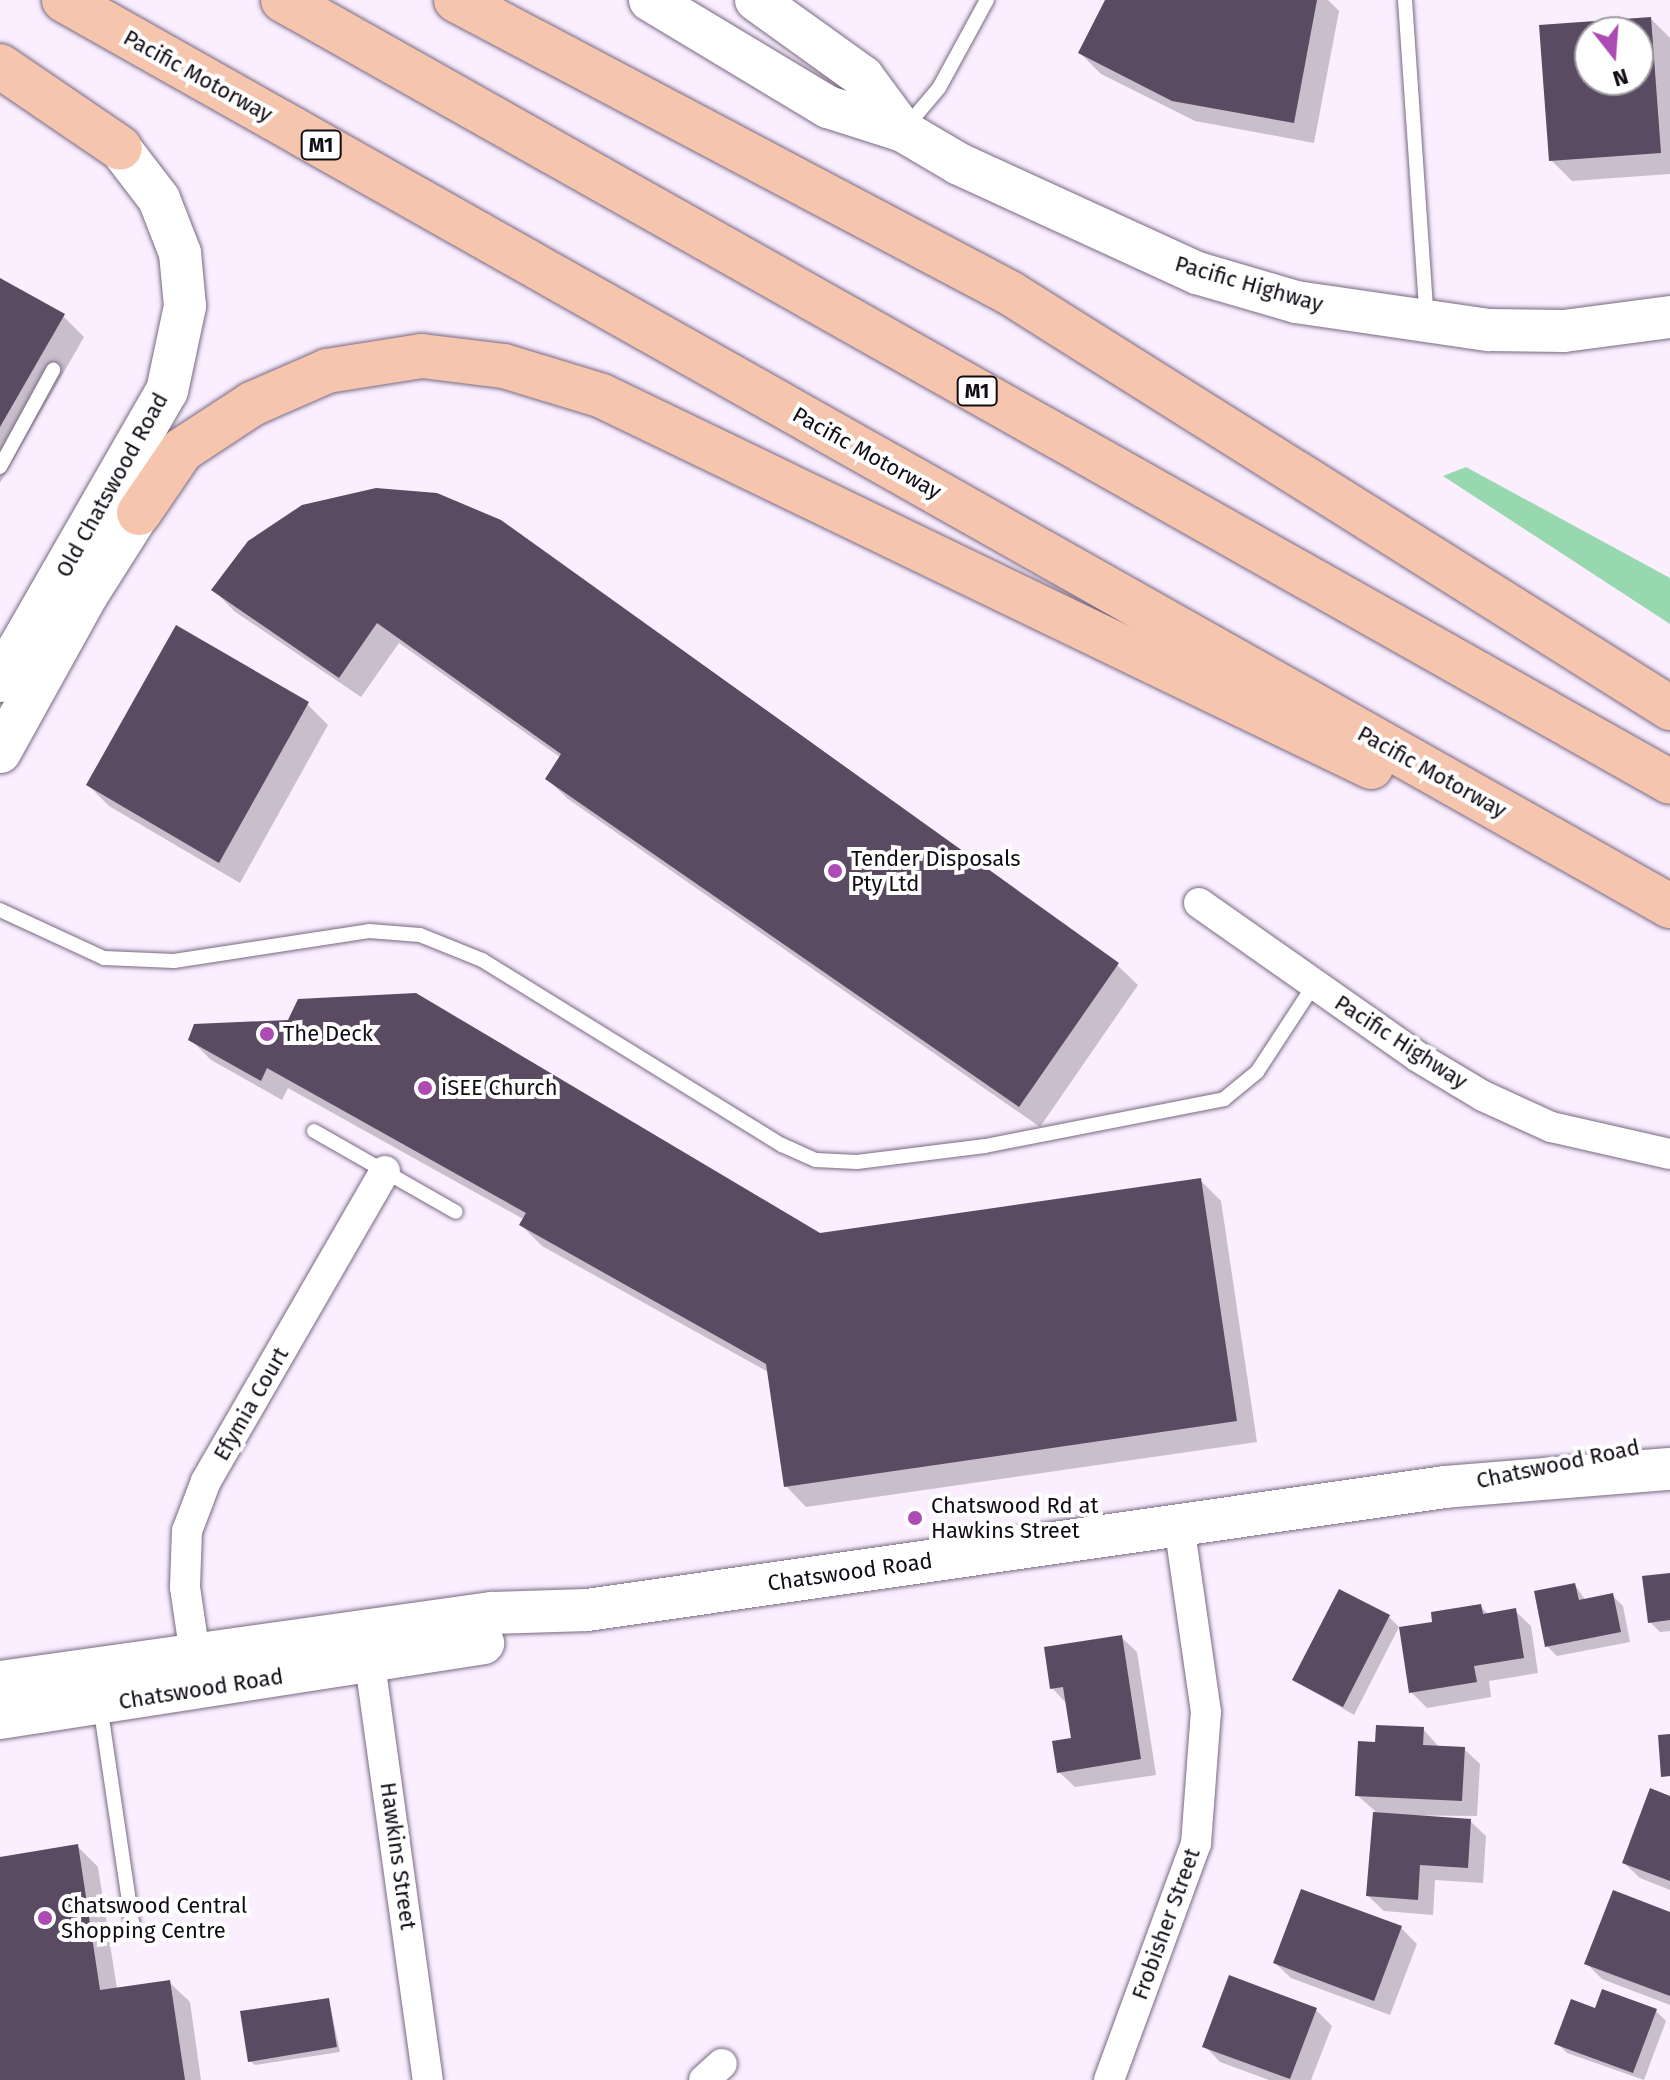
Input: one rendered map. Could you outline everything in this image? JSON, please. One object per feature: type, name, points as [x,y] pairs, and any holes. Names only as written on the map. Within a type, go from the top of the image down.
[{"type":"highway","name":"Pacific Motorway","points":[[64,0],[1670,907]]},
{"type":"highway","name":"M1","points":[[283,0],[1670,782]]},
{"type":"highway","points":[[456,0],[1010,293],[1670,708]]},
{"type":"highway","points":[[0,66],[120,148]]},
{"type":"highway","points":[[139,513],[182,450],[252,404],[327,371],[422,356],[504,366],[602,396],[1670,907]]},
{"type":"main road","name":"Pacific Highway","points":[[650,0],[828,107],[903,131],[972,170],[1197,273],[1296,302],[1427,323],[1564,331],[1662,314]]},
{"type":"main road","name":"Pacific Highway","points":[[756,0],[863,77],[903,131]]},
{"type":"main road","name":"Old Chatswood Road","points":[[4,663],[167,391],[185,306],[180,253],[159,199],[120,148]]},
{"type":"main road","name":"Old Chatswood Road","points":[[0,752],[87,595],[139,513]]},
{"type":"main road","name":"Chatswood Road","points":[[1445,1487],[1670,1439]]},
{"type":"main road","name":"Chatswood Road","points":[[0,1682],[195,1655],[495,1640],[587,1610],[1445,1487],[1670,1469]]},
{"type":"main road","name":"Chatswood Road","points":[[0,1718],[100,1705],[368,1648]]},
{"type":"street","name":"Pacific Highway","points":[[1199,903],[1314,985],[1483,1096],[1551,1127],[1670,1154]]},
{"type":"street","name":"Pacific Highway","points":[[1621,1145],[1670,1165]]},
{"type":"street","name":"Efymia Court","points":[[195,1655],[185,1587],[187,1531],[206,1481],[385,1171]]},
{"type":"street","name":"Frobisher Street","points":[[1109,2080],[1196,1844],[1206,1712],[1179,1525]]},
{"type":"street","name":"Hawkins Street","points":[[368,1648],[428,2080]]},
{"type":"lane","points":[[903,131],[939,88],[987,0]]},
{"type":"lane","points":[[1405,0],[1427,323]]},
{"type":"lane","points":[[0,467],[53,370]]},
{"type":"lane","points":[[0,910],[104,958],[174,961],[369,931],[420,935],[482,960],[782,1145],[816,1160],[857,1162],[1014,1141],[1224,1099],[1257,1072],[1314,985]]},
{"type":"lane","points":[[314,1131],[456,1212]]},
{"type":"lane","points":[[100,1705],[133,1928]]},
{"type":"green space","points":[[1466,467],[1670,578],[1670,624],[1443,476]]},
{"type":"building","points":[[1105,0],[1317,0],[1294,123],[1172,101],[1078,53]]},
{"type":"building","points":[[1574,22],[1574,96],[1654,96],[1654,58],[1661,153],[1549,161],[1539,25]]},
{"type":"building","points":[[0,278],[65,314],[0,427]]},
{"type":"building","name":"Tender Disposals Pty Ltd","points":[[376,488],[437,493],[501,520],[1119,963],[1019,1107],[545,779],[561,754],[377,623],[339,678],[211,590],[248,541],[302,505]]},
{"type":"building","points":[[176,625],[309,702],[219,863],[86,785]]},
{"type":"building","points":[[416,993],[820,1233],[1201,1178],[1237,1421],[784,1487],[766,1364],[519,1225],[526,1213],[267,1068],[261,1081],[188,1040],[194,1024],[288,1020],[298,999]]},
{"type":"building","points":[[1670,1573],[1670,1620],[1648,1623],[1642,1576]]},
{"type":"building","points":[[1575,1583],[1579,1600],[1613,1593],[1621,1632],[1545,1647],[1534,1591]]},
{"type":"building","points":[[1339,1589],[1390,1615],[1343,1707],[1292,1680]]},
{"type":"building","points":[[1481,1604],[1483,1614],[1516,1608],[1524,1658],[1474,1666],[1477,1682],[1409,1693],[1399,1627],[1432,1622],[1431,1612]]},
{"type":"building","points":[[1122,1635],[1141,1759],[1057,1773],[1052,1741],[1071,1738],[1063,1687],[1050,1689],[1044,1647]]},
{"type":"building","points":[[1376,1725],[1424,1727],[1423,1745],[1465,1747],[1462,1801],[1355,1796],[1358,1741],[1375,1742]]},
{"type":"building","points":[[1670,1734],[1670,1776],[1661,1777],[1658,1735]]},
{"type":"building","points":[[1650,1788],[1670,1796],[1670,1881],[1622,1863]]},
{"type":"building","points":[[1373,1812],[1471,1819],[1468,1868],[1420,1865],[1418,1900],[1366,1896]]},
{"type":"building","name":"Chatswood Central Shopping Centre","points":[[78,1844],[100,1990],[170,1980],[185,2080],[0,2080],[0,1857]]},
{"type":"building","points":[[1301,1889],[1402,1926],[1374,2001],[1273,1963]]},
{"type":"building","points":[[1613,1890],[1670,1912],[1670,1996],[1584,1964]]},
{"type":"building","points":[[1229,1975],[1317,2008],[1290,2079],[1202,2047]]},
{"type":"building","points":[[1602,1989],[1657,2009],[1633,2073],[1554,2044],[1571,1999],[1595,2008]]},
{"type":"building","points":[[329,1998],[337,2047],[248,2062],[240,2011]]},
{"type":"place","name":"Tender Disposals Pty Ltd","points":[[835,871]]},
{"type":"place","name":"The Deck","points":[[267,1034]]},
{"type":"place","name":"iSEE Church","points":[[425,1088]]},
{"type":"place","name":"Chatswood Rd at Hawkins Street","points":[[915,1518]]},
{"type":"place","name":"Chatswood Central Shopping Centre","points":[[45,1918]]}]
